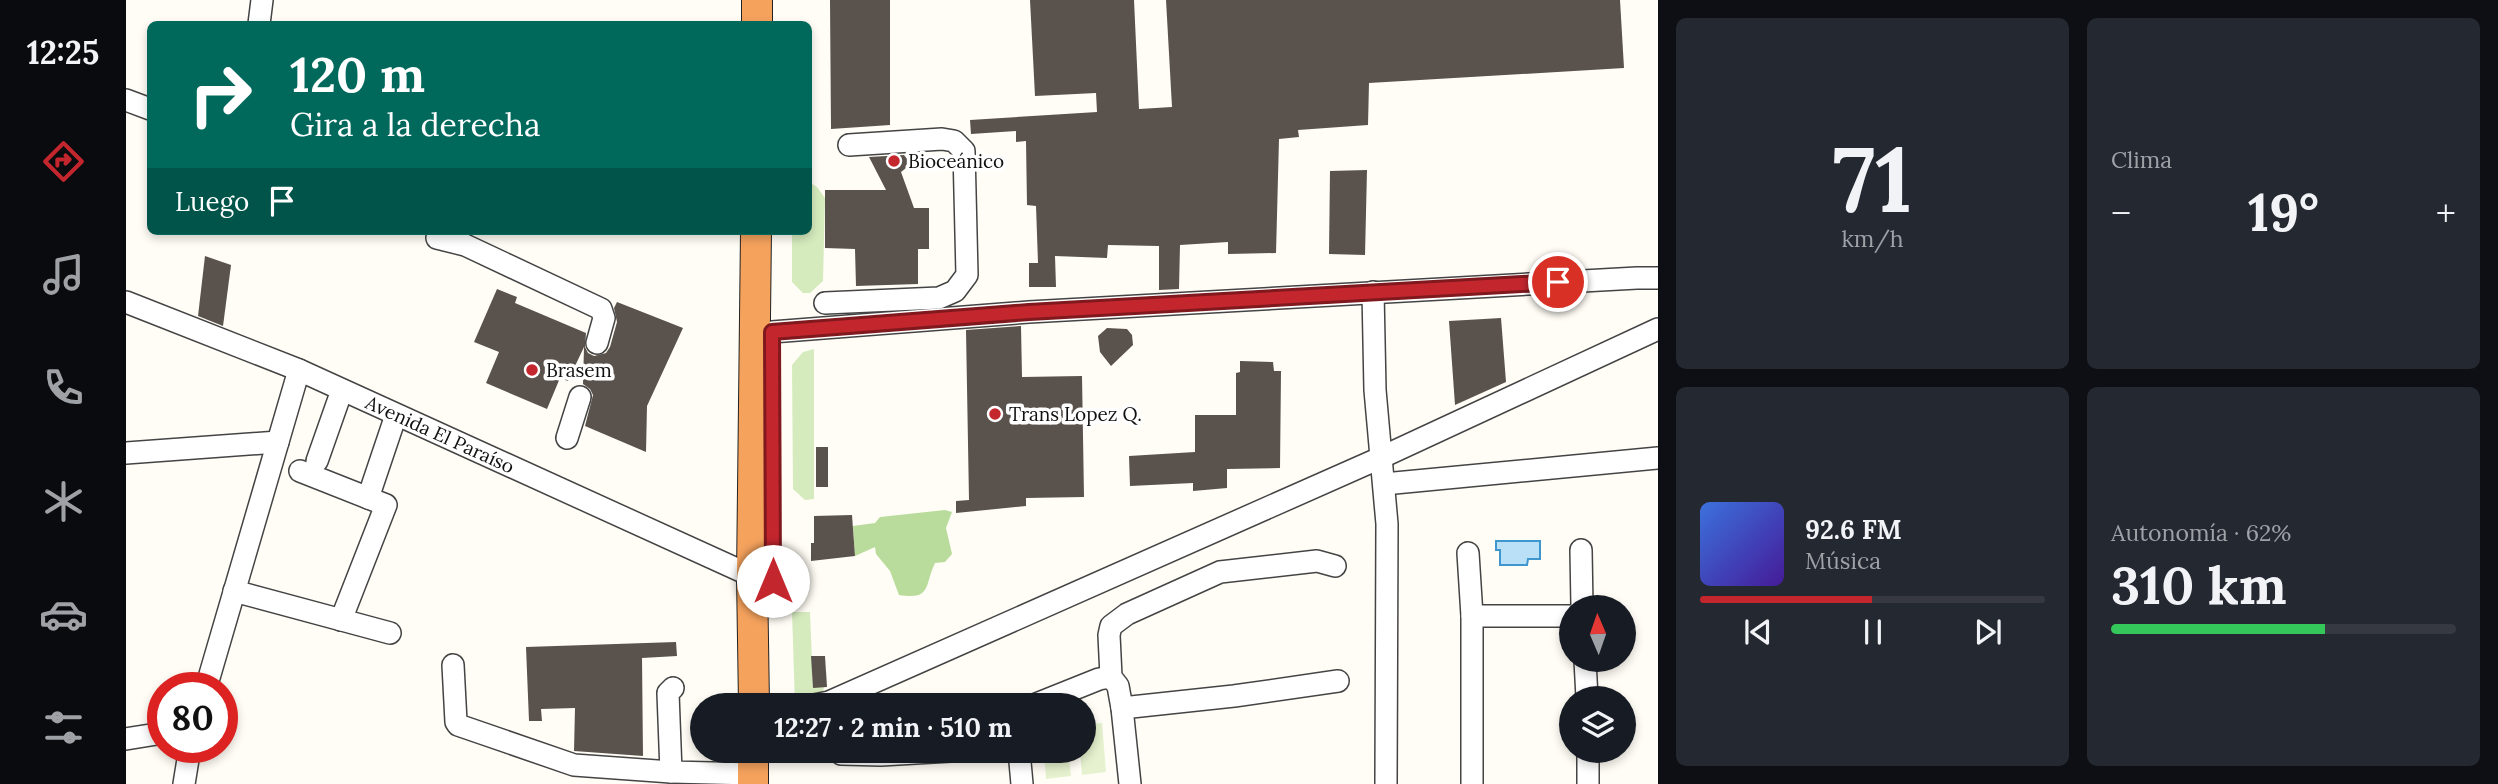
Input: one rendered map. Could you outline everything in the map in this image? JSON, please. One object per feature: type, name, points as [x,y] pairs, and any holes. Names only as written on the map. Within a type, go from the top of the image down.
[{"type":"highway","points":[[757,0],[757,21]]},
{"type":"highway","points":[[775,0],[775,21]]},
{"type":"highway","points":[[754,693],[752,576],[756,235]]},
{"type":"highway","points":[[774,235],[774,693]]},
{"type":"street","points":[[259,21],[262,0]]},
{"type":"street","points":[[126,100],[147,109]]},
{"type":"street","points":[[825,303],[939,298],[955,291],[967,275],[964,151],[960,145],[942,139],[849,145]]},
{"type":"street","points":[[437,238],[465,244],[601,309],[604,318],[597,342]]},
{"type":"street","points":[[772,332],[1029,312],[1658,278]]},
{"type":"street","points":[[1373,292],[1375,390],[1387,524],[1386,784]]},
{"type":"street","name":"Avenida El Paraíso","points":[[126,302],[299,370],[752,576]]},
{"type":"street","points":[[849,693],[1380,458],[1658,329]]},
{"type":"street","points":[[211,672],[299,370]]},
{"type":"street","points":[[341,620],[386,508],[384,503],[368,498],[309,466],[342,390]]},
{"type":"street","points":[[567,438],[580,397]]},
{"type":"street","points":[[368,498],[396,415]]},
{"type":"street","points":[[126,453],[278,442]]},
{"type":"street","points":[[1384,484],[1658,458]]},
{"type":"street","points":[[1581,550],[1582,595]]},
{"type":"street","points":[[1468,553],[1472,617],[1472,784]]},
{"type":"street","points":[[1130,784],[1122,708],[1118,686],[1111,677],[1111,626],[1127,614],[1220,572],[1317,561],[1335,566]]},
{"type":"street","points":[[234,591],[390,633]]},
{"type":"street","points":[[1472,617],[1559,616]]},
{"type":"street","points":[[453,665],[458,725],[574,765],[671,772],[758,773]]},
{"type":"street","points":[[1064,693],[1098,679],[1111,677]]},
{"type":"street","points":[[1122,708],[1338,681]]},
{"type":"street","points":[[671,772],[668,693],[673,688]]},
{"type":"street","points":[[126,739],[147,736]]},
{"type":"street","points":[[184,784],[187,763]]},
{"type":"street","points":[[1019,763],[1022,784]]},
{"type":"street","points":[[1588,763],[1588,784]]},
{"type":"green space","points":[[812,184],[825,198],[823,281],[810,293],[803,293],[792,282],[792,235],[812,235]]},
{"type":"green space","points":[[814,349],[814,499],[805,500],[793,489],[792,365],[803,352]]},
{"type":"green space","points":[[945,510],[952,512],[946,528],[952,554],[945,562],[935,563],[922,593],[899,595],[890,571],[876,554],[875,547],[855,556],[853,526],[875,523],[880,517]]},
{"type":"green space","points":[[792,612],[810,612],[813,687],[824,687],[822,693],[795,693]]},
{"type":"green space","points":[[1096,723],[1102,723],[1106,772],[1082,775],[1081,763],[1096,763]]},
{"type":"green space","points":[[1045,763],[1069,763],[1071,776],[1046,779]]},
{"type":"water","points":[[1496,541],[1540,541],[1540,559],[1528,559],[1527,565],[1500,565],[1500,550],[1496,550]]},
{"type":"building","points":[[830,0],[890,0],[890,125],[831,129]]},
{"type":"building","points":[[1030,0],[1134,0],[1139,109],[1172,107],[1166,0],[1620,0],[1624,68],[1369,83],[1368,125],[1298,130],[1299,137],[1279,139],[1276,253],[1228,254],[1228,242],[1180,245],[1179,289],[1159,290],[1159,246],[1108,245],[1107,258],[1055,256],[1056,287],[1029,287],[1029,263],[1038,263],[1036,206],[1027,205],[1026,141],[1016,142],[1016,131],[971,134],[970,120],[1097,112],[1096,93],[1035,96]]},
{"type":"building","points":[[904,155],[911,164],[901,172],[914,208],[929,208],[929,249],[918,249],[918,284],[856,286],[855,249],[825,248],[825,190],[886,190],[869,157]]},
{"type":"building","points":[[1367,170],[1365,255],[1329,254],[1330,171]]},
{"type":"building","points":[[205,256],[231,265],[223,326],[198,316]]},
{"type":"building","name":"Brasem","points":[[497,289],[517,297],[515,303],[586,333],[585,347],[588,353],[594,356],[606,353],[610,347],[617,322],[614,308],[617,302],[683,328],[647,406],[646,452],[585,426],[593,395],[583,384],[584,347],[568,381],[560,378],[547,409],[486,383],[499,352],[474,342]]},
{"type":"building","points":[[1501,318],[1506,382],[1455,405],[1449,321]]},
{"type":"building","points":[[1021,326],[1022,377],[1082,376],[1084,497],[1026,498],[1026,506],[956,513],[956,501],[969,500],[966,330]]},
{"type":"building","points":[[1107,328],[1127,329],[1132,335],[1133,345],[1111,366],[1100,352],[1098,336]]},
{"type":"building","points":[[1240,361],[1273,362],[1274,371],[1281,371],[1280,468],[1227,469],[1227,488],[1193,491],[1193,483],[1130,486],[1129,456],[1195,452],[1195,415],[1236,415],[1236,373],[1240,372]]},
{"type":"building","points":[[816,447],[828,447],[828,487],[816,487]]},
{"type":"building","points":[[852,515],[855,556],[811,561],[814,516]]},
{"type":"building","points":[[676,642],[677,656],[642,658],[643,756],[574,751],[575,708],[541,709],[542,721],[529,721],[526,647]]},
{"type":"building","points":[[811,656],[825,656],[827,687],[813,688]]},
{"type":"place","name":"Bioceánico","points":[[894,161]]},
{"type":"place","name":"Brasem","points":[[532,370]]},
{"type":"place","name":"Trans Lopez Q.","points":[[995,414]]},
{"type":"route","points":[[773,581],[772,332],[1029,312],[1558,282]]}]
